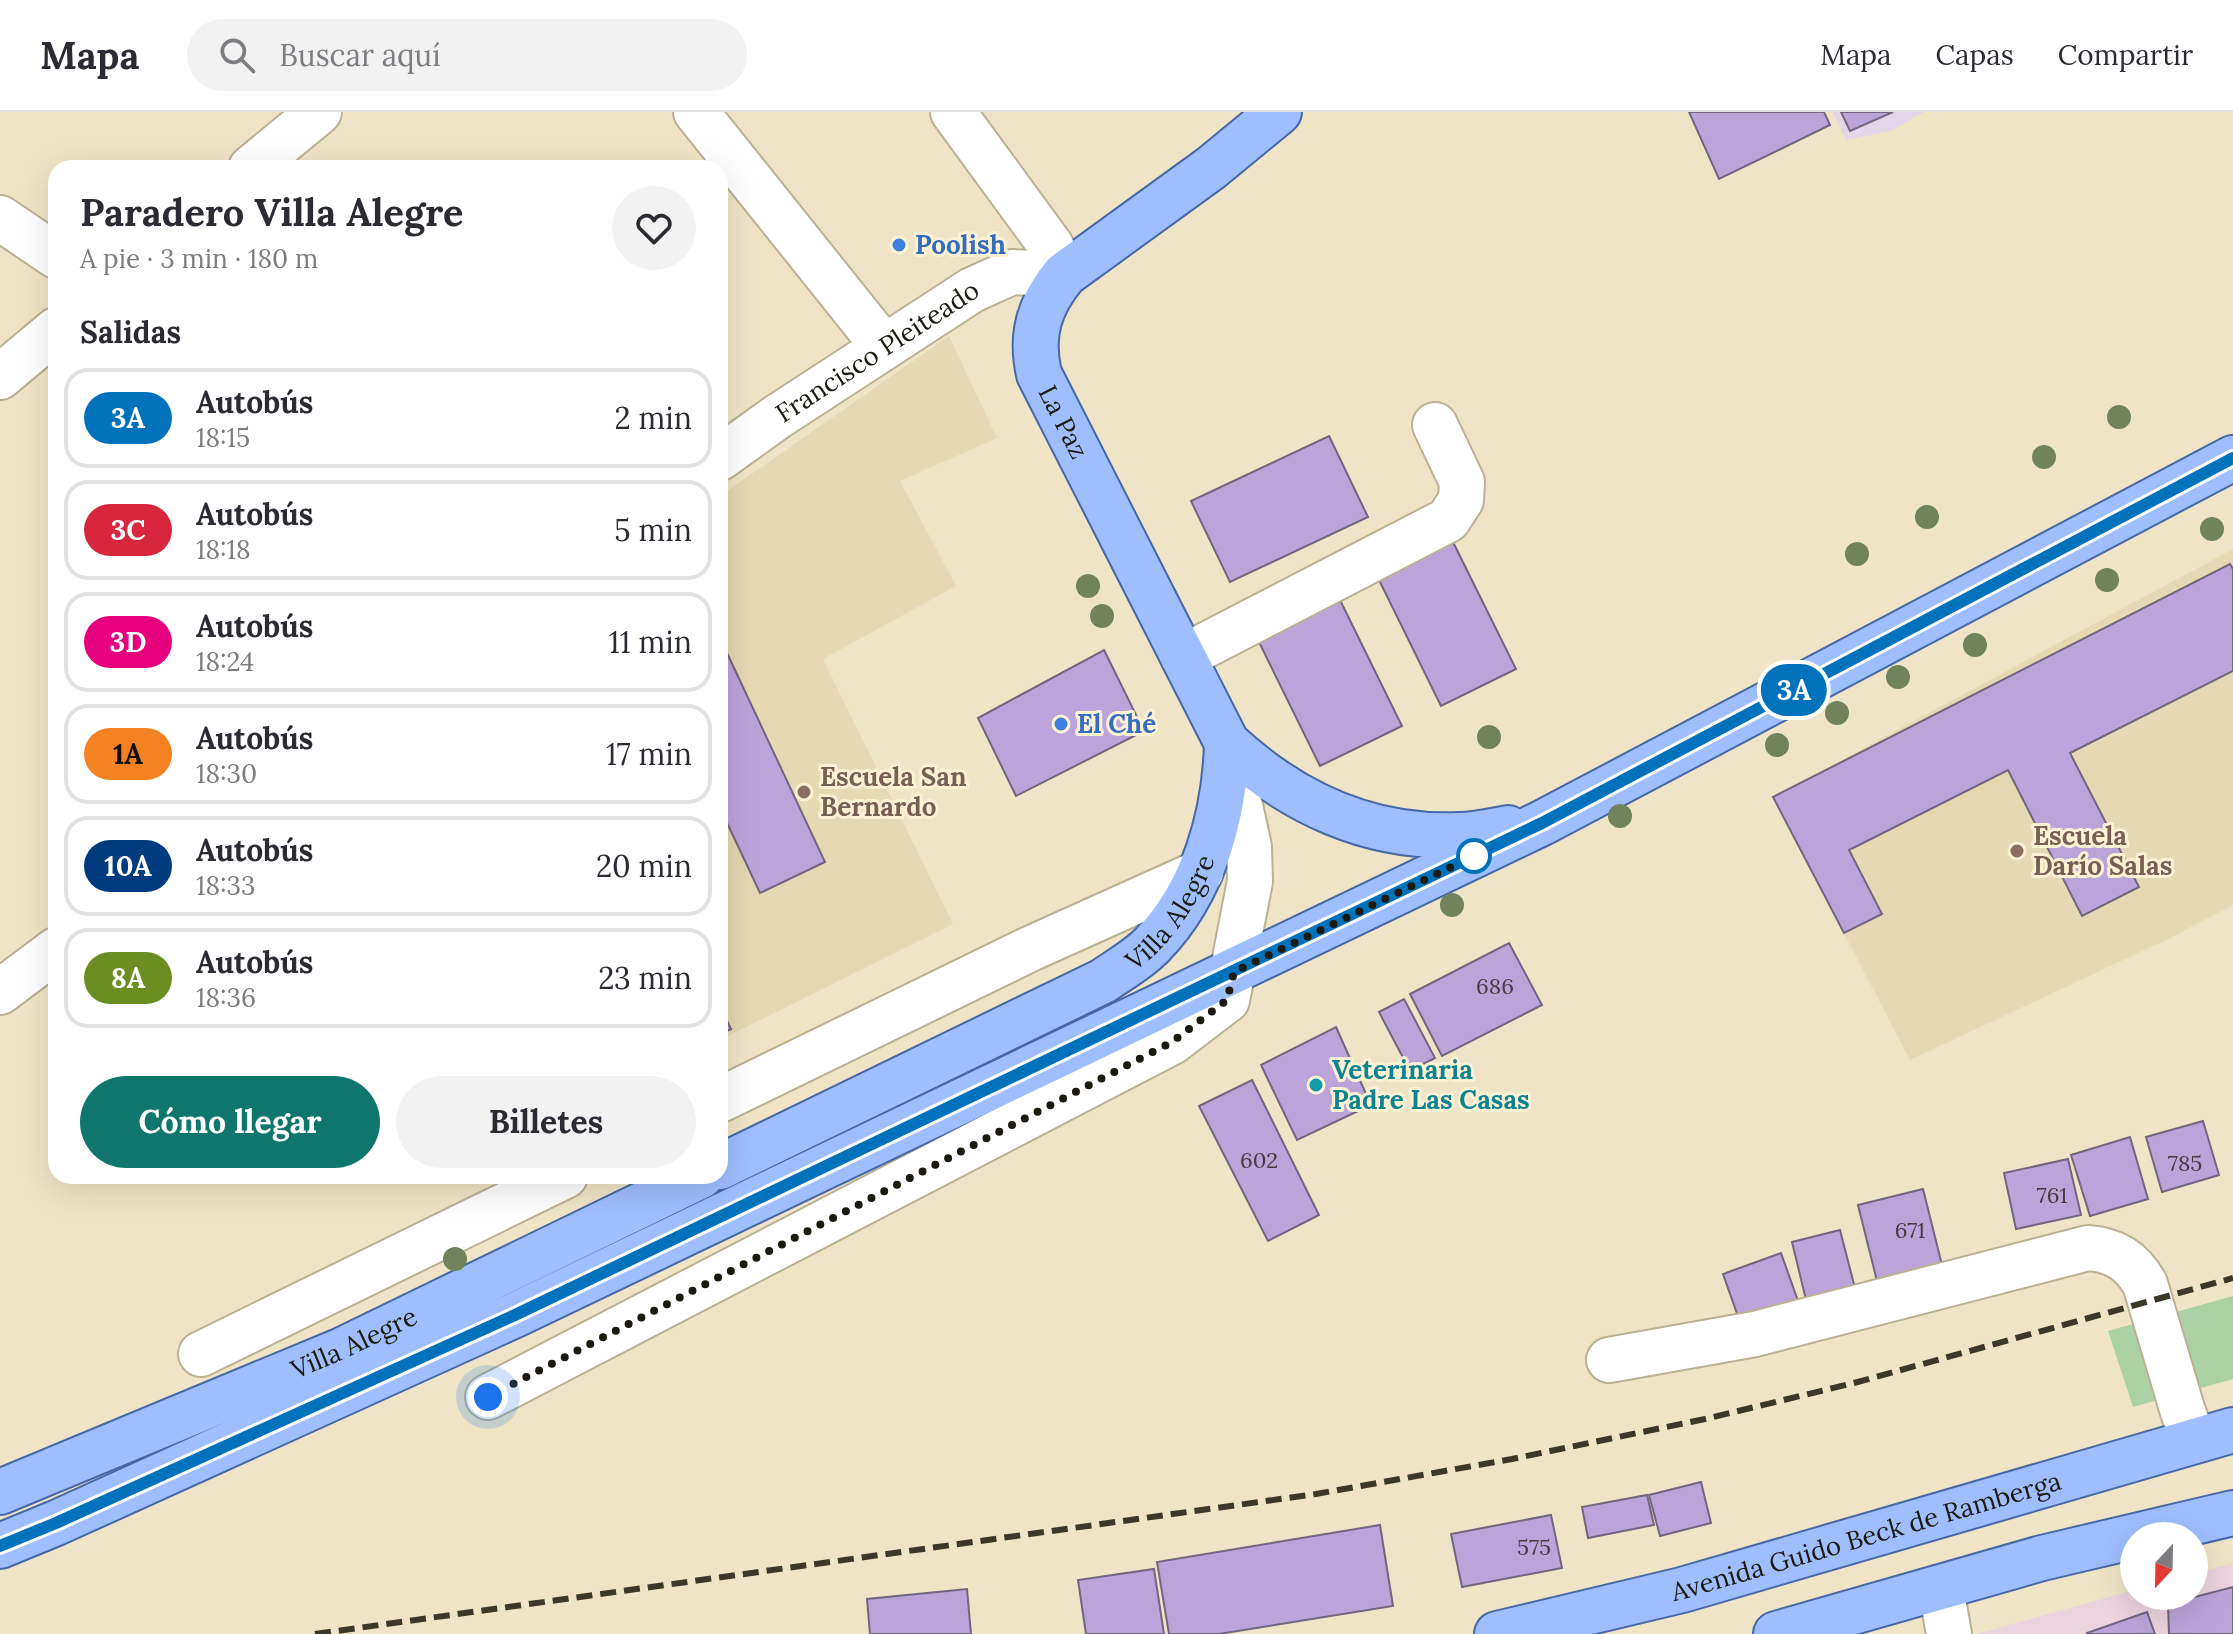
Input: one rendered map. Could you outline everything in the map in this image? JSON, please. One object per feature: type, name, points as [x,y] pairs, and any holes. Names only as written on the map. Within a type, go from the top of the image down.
[{"type":"main road","points":[[1065,274],[1211,168],[1279,112]]},
{"type":"main road","name":"La Paz","points":[[1065,274],[1050,293],[1039,315],[1034,355],[1039,374],[1227,743]]},
{"type":"main road","name":"Villa Alegre","points":[[0,1546],[515,1315],[1542,823],[2233,458]]},
{"type":"main road","name":"Villa Alegre","points":[[1227,743],[1253,768],[1292,794],[1346,818],[1383,829],[1461,835],[1542,823]]},
{"type":"main road","name":"Villa Alegre","points":[[728,1163],[1103,981],[1150,947],[1174,921],[1201,872],[1218,822],[1226,780],[1227,743]]},
{"type":"main road","name":"Villa Alegre","points":[[0,1492],[340,1351],[684,1184]]},
{"type":"main road","name":"Avenida Guido Beck de Ramberga","points":[[1497,1634],[1629,1619],[1806,1555],[2214,1435]]},
{"type":"main road","points":[[1776,1634],[2042,1558],[2233,1513]]},
{"type":"street","points":[[261,160],[319,112]]},
{"type":"street","points":[[696,112],[884,347]]},
{"type":"street","points":[[953,112],[1051,246],[1065,274]]},
{"type":"street","points":[[0,218],[48,251]]},
{"type":"street","name":"Francisco Pleiteado","points":[[728,453],[972,290],[1012,272],[1065,274]]},
{"type":"street","points":[[0,377],[48,337]]},
{"type":"street","points":[[1183,657],[1448,520],[1461,500],[1462,482],[1435,425]]},
{"type":"street","points":[[488,1397],[1172,1042],[1227,1000],[1250,881],[1249,847],[1227,743]]},
{"type":"street","points":[[728,1096],[1032,948],[1201,872]]},
{"type":"street","points":[[0,992],[48,956]]},
{"type":"street","points":[[201,1354],[549,1184]]},
{"type":"street","points":[[1609,1360],[1755,1334],[2088,1248],[2101,1249],[2124,1258],[2137,1270],[2145,1284],[2178,1398],[2214,1435]]},
{"type":"street","points":[[1941,1589],[1949,1634]]},
{"type":"shaded area","points":[[1833,112],[1924,112],[1891,131],[1846,140]]},
{"type":"shaded area","name":"Escuela San Bernardo","points":[[949,336],[997,438],[900,481],[956,586],[823,659],[953,924],[728,1036],[728,490]]},
{"type":"shaded area","name":"Escuela Darío Salas","points":[[2233,549],[2233,905],[2168,939],[1910,1060],[1773,797]]},
{"type":"shaded area","points":[[2233,1563],[2233,1634],[1977,1634],[2120,1594],[2120,1610],[2208,1610],[2208,1570]]},
{"type":"green space","points":[[2233,1296],[2233,1379],[2133,1407],[2108,1331]]},
{"type":"building","points":[[1689,112],[1824,112],[1830,125],[1719,179]]},
{"type":"building","points":[[1841,112],[1893,112],[1850,131]]},
{"type":"building","points":[[1329,436],[1368,517],[1230,582],[1191,501]]},
{"type":"building","points":[[1453,542],[1516,669],[1441,706],[1378,578]]},
{"type":"building","points":[[2230,564],[2233,569],[2233,671],[2070,753],[2139,887],[2082,916],[2008,770],[1849,850],[1882,914],[1844,933],[1773,797]]},
{"type":"building","points":[[1339,598],[1402,726],[1320,766],[1257,638]]},
{"type":"building","name":"El Ché","points":[[1104,650],[1144,731],[1016,796],[978,718]]},
{"type":"building","points":[[728,655],[825,862],[760,893],[728,825]]},
{"type":"building","points":[[1509,943],[1542,1005],[1442,1056],[1410,994]]},
{"type":"building","points":[[1404,999],[1435,1058],[1410,1071],[1379,1012]]},
{"type":"building","name":"Veterinaria Padre Las Casas","points":[[1336,1027],[1371,1105],[1297,1140],[1261,1065]]},
{"type":"building","points":[[1252,1080],[1319,1215],[1268,1241],[1199,1106]]},
{"type":"building","points":[[2203,1121],[2219,1175],[2162,1192],[2146,1137]]},
{"type":"building","points":[[2130,1137],[2148,1199],[2090,1216],[2071,1155]]},
{"type":"building","points":[[2068,1159],[2081,1215],[2016,1229],[2004,1173]]},
{"type":"building","points":[[1923,1189],[1942,1265],[1877,1281],[1858,1205]]},
{"type":"building","points":[[1840,1230],[1856,1292],[1807,1304],[1792,1242]]},
{"type":"building","points":[[1781,1253],[1798,1301],[1740,1322],[1723,1274]]},
{"type":"building","points":[[1701,1482],[1711,1523],[1660,1536],[1649,1495]]},
{"type":"building","points":[[1647,1495],[1654,1525],[1588,1538],[1582,1507]]},
{"type":"building","points":[[1551,1515],[1562,1568],[1462,1587],[1451,1534]]},
{"type":"building","points":[[1380,1525],[1393,1606],[1219,1634],[1169,1634],[1157,1562]]},
{"type":"building","points":[[1154,1569],[1164,1634],[1086,1634],[1078,1580]]},
{"type":"building","points":[[2233,1587],[2233,1634],[2169,1634],[2168,1610],[2208,1610],[2208,1594]]},
{"type":"building","points":[[967,1589],[971,1634],[870,1634],[867,1599]]},
{"type":"building","points":[[2147,1612],[2155,1634],[2087,1634],[2087,1633]]},
{"type":"railway","points":[[315,1634],[1316,1494],[1512,1459],[1705,1419],[1854,1383],[2233,1278]]},
{"type":"bus line","name":"3A","points":[[0,1546],[515,1315],[1542,823],[2233,458]]},
{"type":"place","name":"Poolish","points":[[899,245]]},
{"type":"place","name":"El Ché","points":[[1061,724]]},
{"type":"place","name":"Escuela San Bernardo","points":[[804,792]]},
{"type":"place","name":"Escuela Darío Salas","points":[[2017,851]]},
{"type":"place","name":"Veterinaria Padre Las Casas","points":[[1316,1085]]},
{"type":"route","points":[[488,1397],[1172,1042],[1227,1000],[1234,972],[1474,856]]}]
